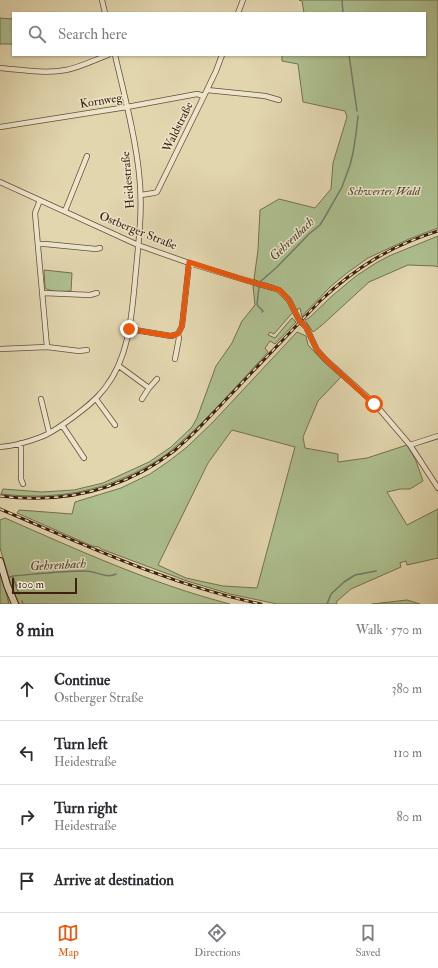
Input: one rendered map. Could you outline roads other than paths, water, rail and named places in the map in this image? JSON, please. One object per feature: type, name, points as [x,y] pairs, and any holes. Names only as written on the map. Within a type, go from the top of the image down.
[{"type":"street","points":[[102,0],[105,12]]},
{"type":"street","points":[[238,12],[243,0]]},
{"type":"street","points":[[0,68],[40,72],[60,71],[76,68],[106,56]]},
{"type":"street","name":"Heidestraße","points":[[0,447],[42,437],[62,425],[96,399],[113,378],[119,366],[128,338],[141,216],[141,195],[137,156],[116,56]]},
{"type":"street","name":"Waldstraße","points":[[141,195],[157,192],[207,90],[222,56]]},
{"type":"street","points":[[207,90],[265,96],[279,100]]},
{"type":"street","name":"Kornweg","points":[[0,127],[197,94],[204,96]]},
{"type":"street","points":[[65,211],[87,156]]},
{"type":"street","name":"Ostberger Straße","points":[[0,182],[138,245],[280,290],[289,300],[299,320],[306,327],[317,350],[374,404],[410,445],[438,488]]},
{"type":"street","points":[[40,200],[36,213],[47,347]]},
{"type":"street","points":[[38,244],[96,250],[100,248]]},
{"type":"street","points":[[175,359],[179,338],[178,334],[182,326],[189,262]]},
{"type":"street","points":[[42,293],[90,295],[97,293]]},
{"type":"street","points":[[129,329],[171,336],[178,334]]},
{"type":"street","points":[[0,349],[47,347],[79,351],[87,350]]},
{"type":"street","points":[[119,366],[149,388]]},
{"type":"street","points":[[142,399],[149,388],[158,379]]},
{"type":"street","points":[[96,399],[115,425]]},
{"type":"street","points":[[40,400],[50,432]]},
{"type":"street","points":[[62,425],[84,458]]},
{"type":"street","points":[[410,445],[438,436]]},
{"type":"street","points":[[21,443],[21,479],[23,484]]},
{"type":"street","points":[[0,561],[7,585],[15,604]]},
{"type":"waterway","name":"Gehrenbach","points":[[342,0],[343,12]]},
{"type":"waterway","name":"Gehrenbach","points":[[349,56],[357,111]]},
{"type":"waterway","name":"Gehrenbach","points":[[261,281],[320,225],[326,215],[342,187],[350,165],[358,116]]},
{"type":"waterway","points":[[259,287],[257,304],[263,311],[262,312]]},
{"type":"waterway","name":"Gehrenbach","points":[[7,578],[13,576],[76,571],[89,571],[108,576],[116,574]]},
{"type":"waterway","points":[[327,604],[331,594],[344,582],[355,575],[376,571]]},
{"type":"waterway","points":[[13,577],[19,594]]},
{"type":"railway","points":[[0,496],[23,498],[69,496],[92,491],[113,484],[134,476],[154,464],[174,451],[194,433],[333,289],[375,259],[405,243],[438,231]]},
{"type":"railway","points":[[0,509],[128,563],[194,586],[261,604]]},
{"type":"park label","name":"Schwerter Wald","points":[[384,191]]}]
